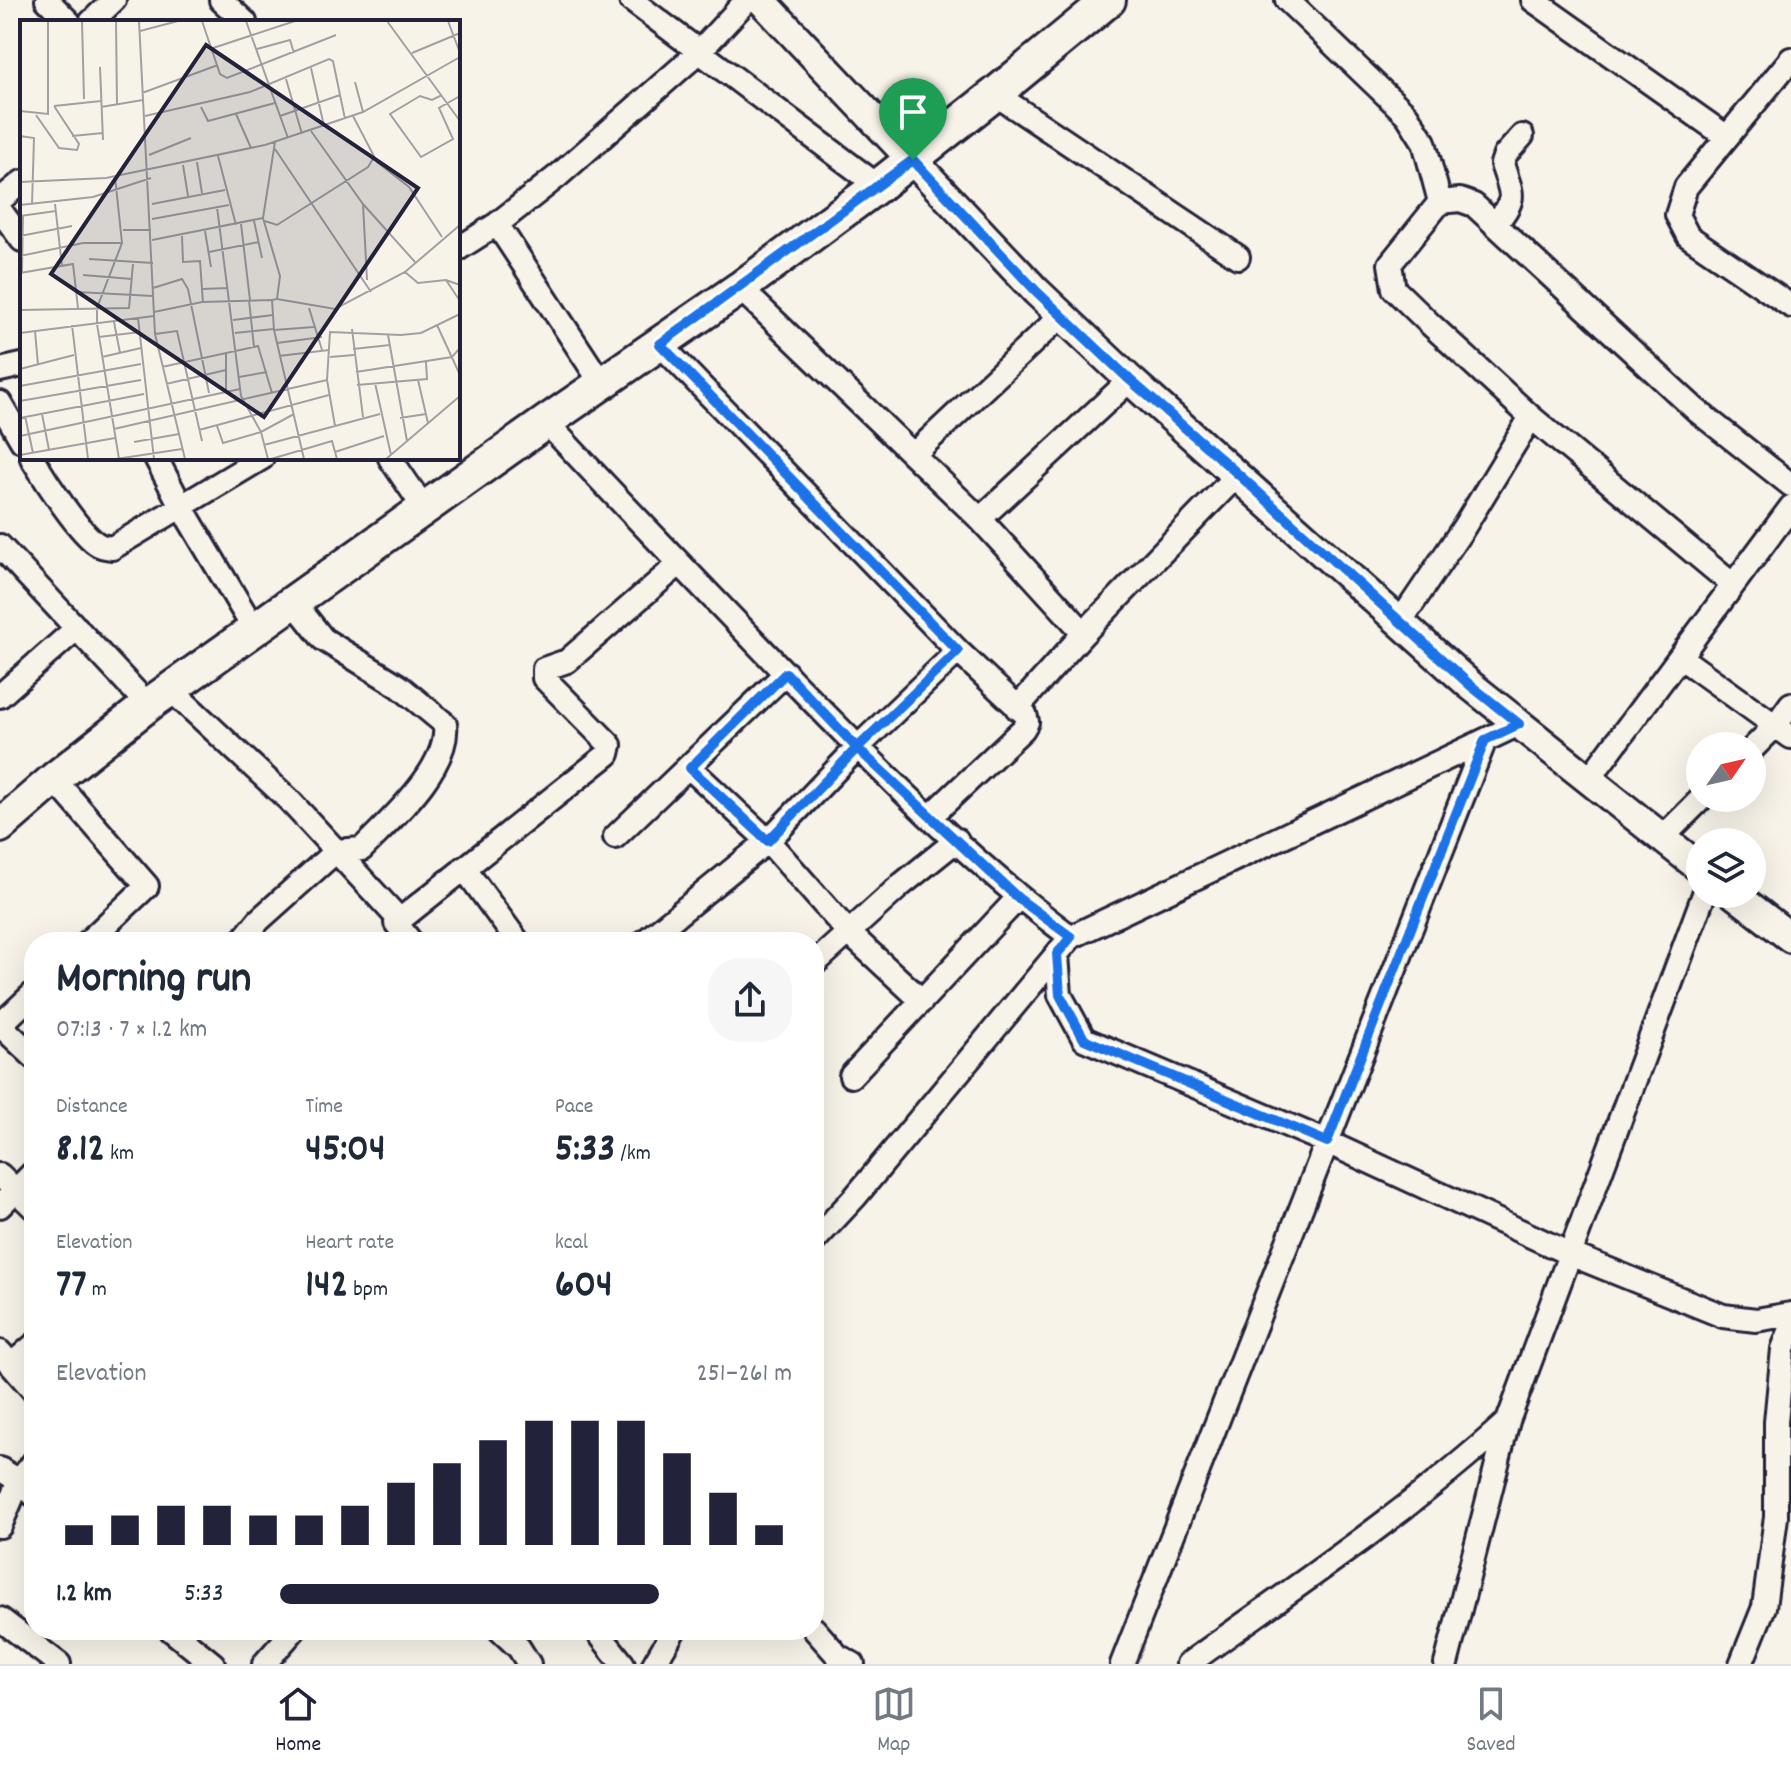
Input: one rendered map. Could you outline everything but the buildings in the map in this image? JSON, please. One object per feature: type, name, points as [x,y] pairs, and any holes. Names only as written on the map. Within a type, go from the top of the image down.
[{"type":"main road","points":[[0,826],[54,779],[159,697],[740,288],[913,160],[1109,0]]},
{"type":"street","points":[[47,0],[67,20]]},
{"type":"street","points":[[93,20],[114,0]]},
{"type":"street","points":[[221,0],[243,20]]},
{"type":"street","points":[[631,0],[878,186]]},
{"type":"street","points":[[460,248],[497,224],[559,175],[699,52],[747,0]]},
{"type":"street","points":[[761,0],[1036,291],[1130,380],[1470,685],[1686,857]]},
{"type":"street","points":[[1287,0],[1407,115],[1424,142],[1440,202]]},
{"type":"street","points":[[1533,0],[1727,137]]},
{"type":"street","points":[[1791,59],[1686,187],[1677,215],[1688,236],[1791,306]]},
{"type":"street","points":[[995,94],[1238,257]]},
{"type":"street","points":[[1495,225],[1511,204],[1512,196],[1502,164],[1505,155],[1522,136]]},
{"type":"street","points":[[0,200],[20,184]]},
{"type":"street","points":[[1733,585],[1531,417],[1394,289],[1390,264],[1440,202],[1460,200],[1474,205],[1696,410],[1791,485]]},
{"type":"street","points":[[0,210],[20,237]]},
{"type":"street","points":[[497,224],[602,384]]},
{"type":"street","points":[[740,288],[980,519],[1084,633]]},
{"type":"street","points":[[914,454],[1062,315]]},
{"type":"street","points":[[660,344],[958,651],[1025,714],[1027,722],[1023,729],[930,817]]},
{"type":"street","points":[[0,370],[20,365]]},
{"type":"street","points":[[980,519],[1130,380]]},
{"type":"street","points":[[0,403],[20,438]]},
{"type":"street","points":[[1400,622],[1464,527],[1531,417]]},
{"type":"street","points":[[546,422],[678,565],[857,748],[1018,898],[1064,946],[1060,995],[1084,1039],[1327,1142],[1570,1254],[1723,1316],[1756,1320],[1791,1314]]},
{"type":"street","points":[[33,460],[52,492],[98,545],[112,548],[259,460]]},
{"type":"street","points":[[157,460],[254,629]]},
{"type":"street","points":[[391,460],[424,508]]},
{"type":"street","points":[[1017,708],[1084,633],[1238,474]]},
{"type":"street","points":[[1589,779],[1791,507]]},
{"type":"street","points":[[0,546],[77,628],[289,800],[396,916],[396,923],[403,932]]},
{"type":"street","points":[[396,923],[608,754],[610,745],[544,678],[544,669],[567,661],[678,565]]},
{"type":"street","points":[[249,932],[336,851],[362,849],[419,791],[446,734],[445,724],[399,686],[323,639],[293,601]]},
{"type":"street","points":[[4,686],[77,628]]},
{"type":"street","points":[[656,932],[768,841],[857,748],[958,651]]},
{"type":"street","points":[[1680,657],[1783,731],[1791,704]]},
{"type":"street","points":[[615,837],[786,673]]},
{"type":"street","points":[[824,1230],[1064,946],[1519,724]]},
{"type":"street","points":[[1122,1664],[1485,740]]},
{"type":"street","points":[[690,768],[768,841],[849,933],[922,1001]]},
{"type":"street","points":[[54,779],[147,886],[99,932]]},
{"type":"street","points":[[1662,838],[1688,812]]},
{"type":"street","points":[[824,955],[901,885],[957,840]]},
{"type":"street","points":[[464,868],[511,932]]},
{"type":"street","points":[[851,1076],[1018,898]]},
{"type":"street","points":[[1446,1664],[1508,1421],[1699,908]]},
{"type":"street","points":[[1754,908],[1788,931]]},
{"type":"street","points":[[24,1002],[0,1025],[24,1048]]},
{"type":"street","points":[[0,1206],[8,1182],[24,1198]]},
{"type":"street","points":[[1741,1664],[1764,1607],[1776,1517],[1776,1422],[1783,1349],[1791,1329]]},
{"type":"street","points":[[6,1358],[24,1379]]},
{"type":"street","points":[[1188,1664],[1401,1510],[1457,1467],[1508,1421]]},
{"type":"street","points":[[0,1526],[18,1482]]},
{"type":"street","points":[[0,1619],[24,1637]]},
{"type":"street","points":[[28,1640],[59,1664]]},
{"type":"street","points":[[183,1640],[213,1664]]},
{"type":"street","points":[[264,1664],[285,1640]]},
{"type":"street","points":[[511,1640],[529,1664]]},
{"type":"street","points":[[604,1640],[623,1664]]},
{"type":"street","points":[[654,1664],[668,1640]]},
{"type":"street","points":[[824,1640],[838,1656],[853,1664]]},
{"type":"route","points":[[913,160],[660,344],[958,651],[857,748],[786,673],[690,768],[768,841],[857,748],[1018,898],[1071,937],[1057,954],[1060,995],[1084,1039],[1327,1142],[1485,740],[1519,724],[1470,685],[1130,380],[1036,291],[913,160]]}]
